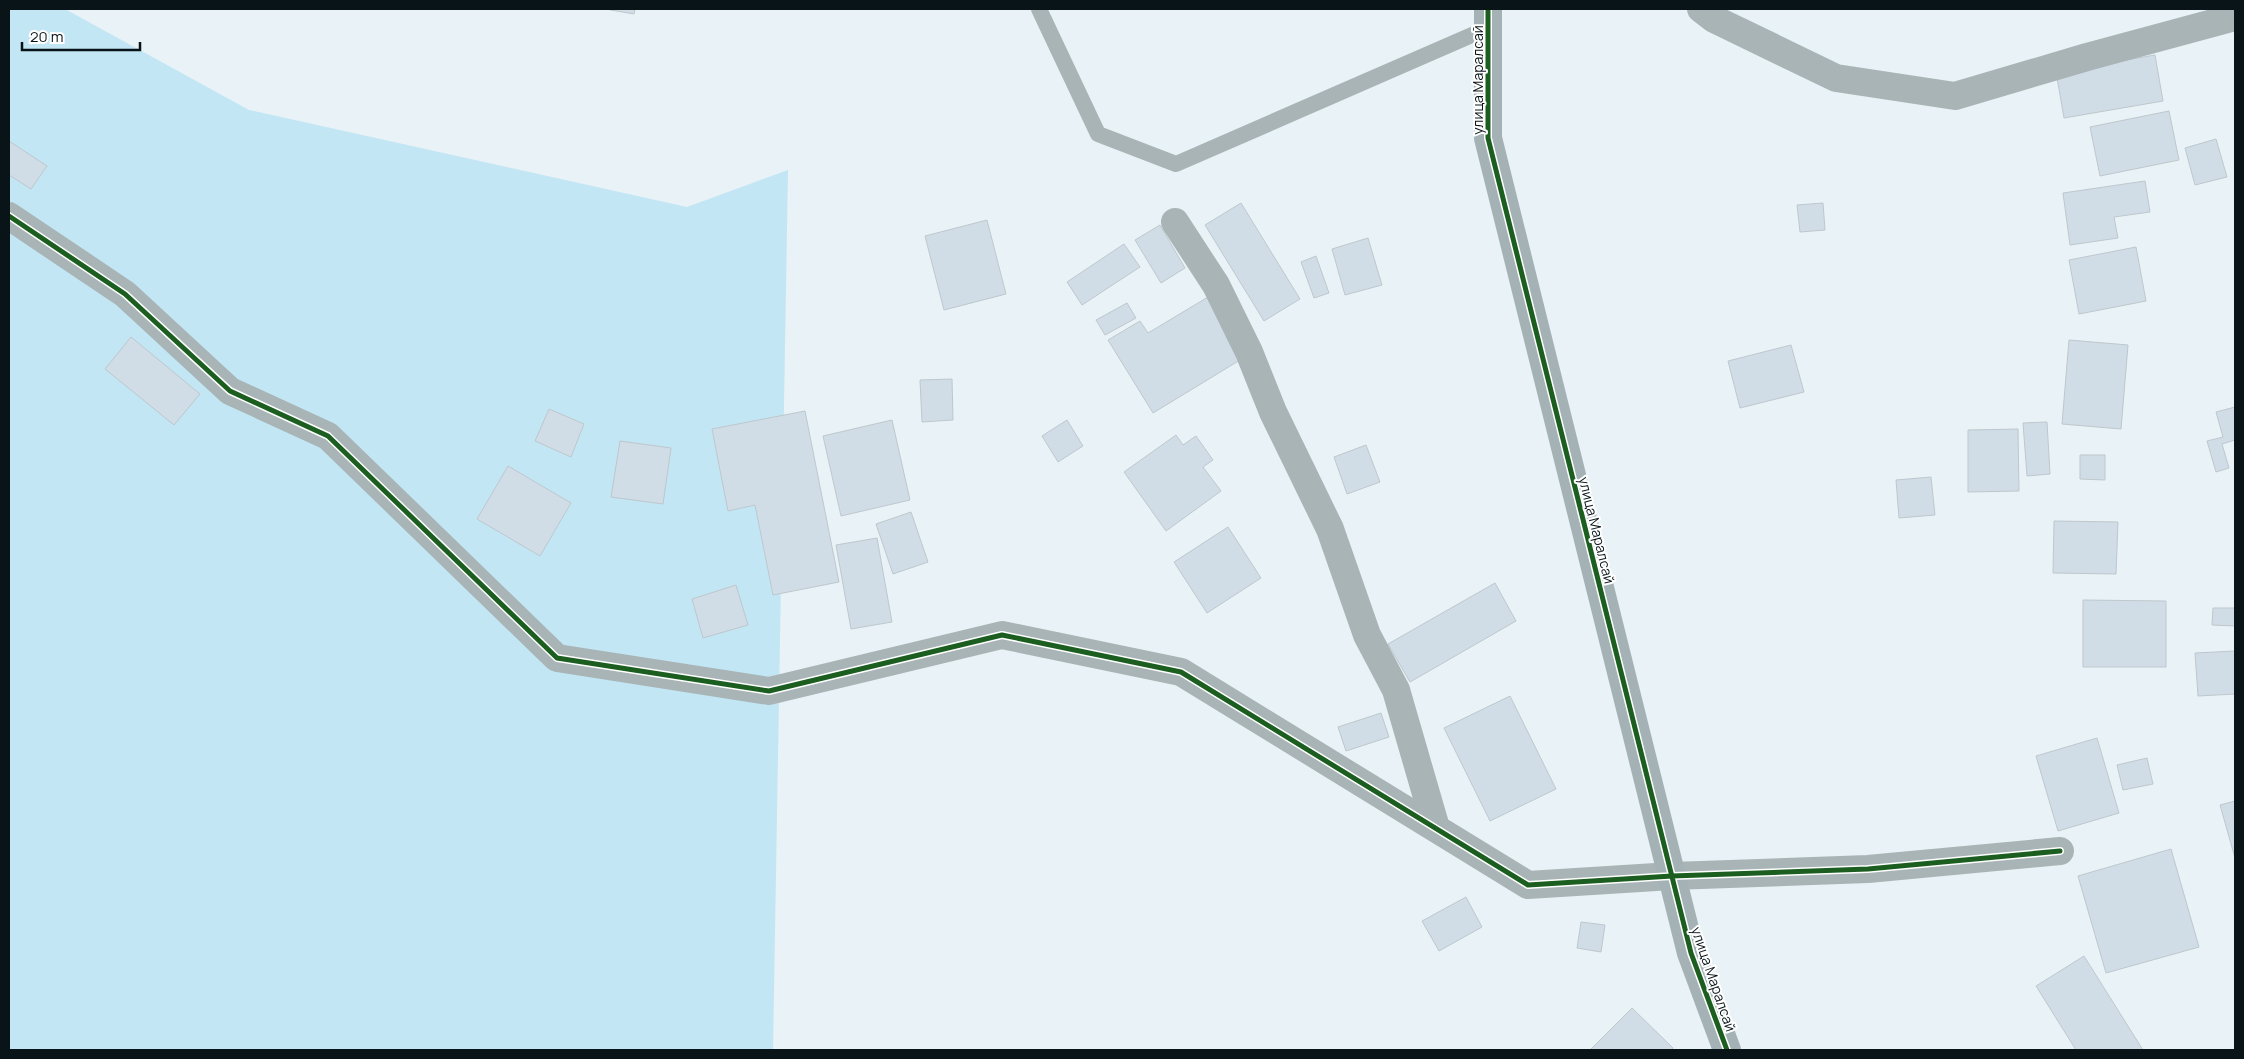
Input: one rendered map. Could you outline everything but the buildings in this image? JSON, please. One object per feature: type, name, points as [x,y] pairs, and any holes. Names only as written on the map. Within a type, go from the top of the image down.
[{"type":"street","points":[[1701,9],[1714,19],[1836,78],[1955,96],[2235,17]]},
{"type":"street","name":"улица Маралсай","points":[[1488,18],[1488,138],[1691,953],[1727,1050]]},
{"type":"street","points":[[9,216],[124,294],[230,390],[328,436],[557,658],[769,691],[1002,635],[1182,672],[1528,885],[1672,876],[1868,869],[2060,851]]},
{"type":"street","points":[[1175,222],[1216,285],[1248,352],[1273,412],[1330,529],[1368,635],[1396,690],[1436,828]]},
{"type":"lane","points":[[1039,9],[1098,134],[1176,164],[1488,18]]},
{"type":"shaded area","points":[[9,9],[65,9],[249,110],[687,207],[788,170],[773,1050],[9,1050]]},
{"type":"cycle path","points":[[1488,9],[1488,138],[1691,953],[1727,1050]]},
{"type":"cycle path","points":[[9,216],[125,294],[230,391],[328,436],[557,658],[769,691],[1002,635],[1181,672],[1528,885],[1672,876],[1868,869],[2060,851]]}]
